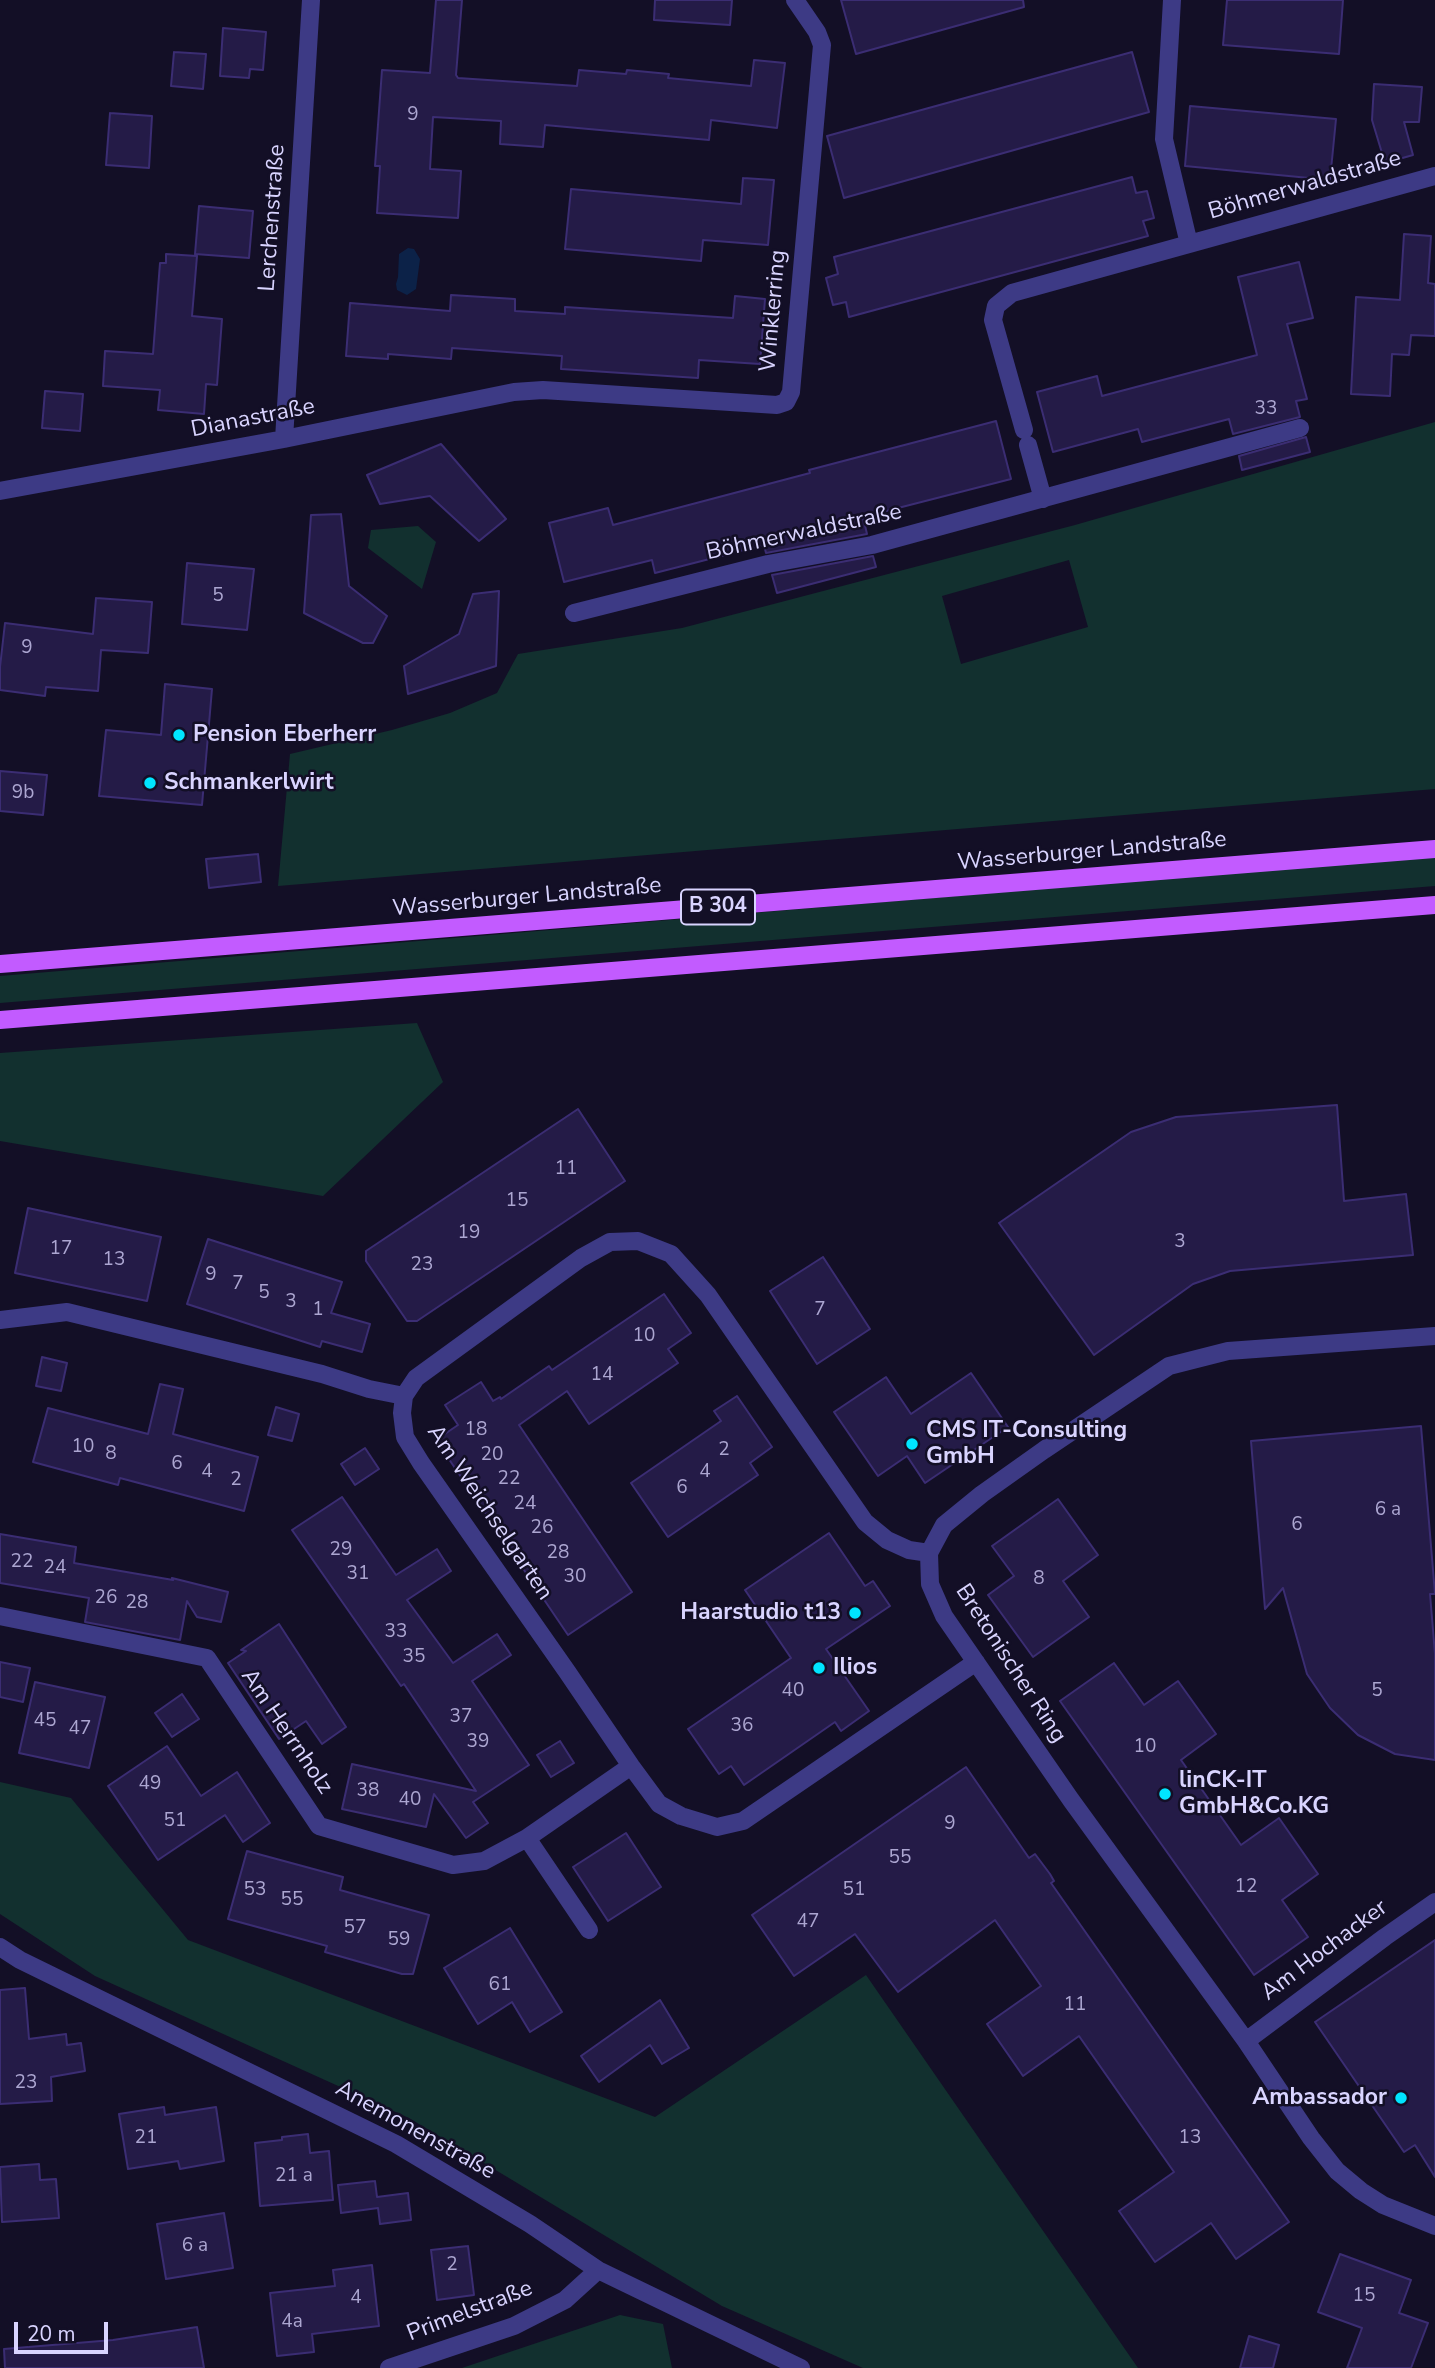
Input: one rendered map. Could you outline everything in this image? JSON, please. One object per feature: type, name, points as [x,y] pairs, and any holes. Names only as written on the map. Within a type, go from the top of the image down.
[{"type":"main road","name":"Wasserburger Landstraße","points":[[0,964],[1435,849]]},
{"type":"main road","points":[[0,1020],[1435,905]]},
{"type":"street","name":"Lerchenstraße","points":[[284,439],[311,0]]},
{"type":"street","name":"Winklerring","points":[[514,392],[543,390],[777,405],[786,402],[791,392],[822,46],[817,32],[795,0]]},
{"type":"street","name":"Böhmerwaldstraße","points":[[1172,0],[1164,139],[1189,244]]},
{"type":"street","name":"Böhmerwaldstraße","points":[[1043,499],[993,320],[996,306],[1012,293],[1435,176]]},
{"type":"street","name":"Dianastraße","points":[[0,491],[284,439],[514,392]]},
{"type":"street","name":"Böhmerwaldstraße","points":[[574,613],[768,564],[872,545],[1300,428]]},
{"type":"street","points":[[0,1320],[66,1312],[404,1396],[416,1378],[581,1258],[610,1242],[638,1241],[671,1254],[708,1295],[865,1522],[887,1540],[909,1550],[929,1553],[944,1525],[982,1494],[1169,1366],[1228,1351],[1435,1336]]},
{"type":"street","name":"Am Weichselgarten","points":[[404,1396],[402,1413],[405,1437],[569,1672],[631,1766],[659,1804],[681,1816],[717,1827],[743,1821],[976,1662]]},
{"type":"street","name":"Bretonischer Ring","points":[[929,1553],[930,1584],[944,1616],[1072,1800],[1246,2040],[1311,2138],[1337,2171],[1361,2191],[1383,2205],[1435,2226]]},
{"type":"street","name":"Am Herrnholz","points":[[0,1616],[207,1658],[319,1826],[453,1865],[484,1861],[527,1838],[631,1766]]},
{"type":"street","points":[[527,1838],[589,1930]]},
{"type":"street","name":"Am Hochacker","points":[[1246,2040],[1435,1902]]},
{"type":"street","name":"Anemonenstraße","points":[[0,1947],[20,1960],[396,2144],[530,2224],[598,2270],[800,2368]]},
{"type":"street","name":"Primelstraße","points":[[389,2368],[514,2326],[565,2300],[598,2270]]},
{"type":"green space","points":[[1435,422],[1435,789],[278,886],[290,754],[450,713],[497,693],[518,654],[682,628],[1075,525]],"holes":[[[1069,560],[1088,627],[961,664],[942,596]]]},
{"type":"green space","points":[[418,526],[436,542],[422,589],[368,548],[371,530]]},
{"type":"green space","points":[[1435,856],[1435,886],[0,1003],[0,976]]},
{"type":"green space","points":[[417,1023],[443,1082],[323,1196],[0,1141],[0,1053]]},
{"type":"green space","points":[[0,1782],[71,1798],[188,1940],[655,2117],[866,1975],[1138,2368],[863,2368],[722,2306],[409,2118],[95,1976],[0,1914]]},
{"type":"green space","points":[[620,2315],[663,2324],[672,2368],[462,2368]]},
{"type":"water","points":[[408,248],[414,249],[420,259],[416,289],[407,295],[397,290],[396,284],[399,254]]},
{"type":"building","points":[[436,0],[462,0],[456,75],[458,78],[577,86],[579,70],[626,74],[627,70],[669,74],[668,78],[751,86],[754,60],[785,63],[777,128],[711,120],[709,140],[545,125],[543,147],[500,144],[501,121],[433,117],[430,169],[461,171],[458,218],[377,213],[380,166],[375,166],[382,70],[430,73]]},
{"type":"building","points":[[655,0],[732,0],[730,25],[654,20]]},
{"type":"building","points":[[841,0],[1023,0],[1024,7],[856,54]]},
{"type":"building","points":[[1227,0],[1343,0],[1339,54],[1223,45]]},
{"type":"building","points":[[223,28],[266,32],[263,70],[250,69],[249,78],[220,76]]},
{"type":"building","points":[[174,52],[206,54],[203,89],[171,86]]},
{"type":"building","points":[[1132,52],[1149,112],[844,198],[827,136]]},
{"type":"building","points":[[1374,84],[1422,87],[1419,122],[1404,122],[1413,155],[1385,163],[1372,120]]},
{"type":"building","points":[[1190,106],[1336,119],[1330,180],[1185,166]]},
{"type":"building","points":[[110,113],[152,116],[149,168],[106,165]]},
{"type":"building","points":[[1132,177],[1136,193],[1147,191],[1154,218],[1143,221],[1148,236],[849,317],[846,302],[833,305],[826,278],[838,274],[834,257]]},
{"type":"building","points":[[743,178],[774,180],[768,245],[703,240],[701,261],[565,249],[571,189],[741,204]]},
{"type":"building","points":[[199,206],[253,211],[249,258],[195,254]]},
{"type":"building","points":[[1404,234],[1431,236],[1428,283],[1435,284],[1435,336],[1411,335],[1409,355],[1392,354],[1390,396],[1351,394],[1356,297],[1400,300]]},
{"type":"building","points":[[166,254],[197,256],[192,316],[222,319],[217,385],[206,384],[204,414],[158,410],[160,390],[103,386],[105,351],[153,354],[160,263],[166,263]]},
{"type":"building","points":[[1299,262],[1313,318],[1287,324],[1307,399],[1296,401],[1300,417],[1233,434],[1229,419],[1142,442],[1138,429],[1053,452],[1037,392],[1097,376],[1102,396],[1257,355],[1238,277]]},
{"type":"building","points":[[451,295],[515,299],[515,311],[565,314],[565,307],[733,318],[735,296],[765,299],[760,364],[699,360],[698,378],[561,369],[562,356],[452,348],[451,359],[388,354],[388,359],[346,356],[350,303],[450,311]]},
{"type":"building","points":[[45,391],[83,394],[80,431],[42,428]]},
{"type":"building","points":[[996,421],[1011,479],[863,517],[867,534],[766,553],[764,545],[655,573],[652,560],[564,582],[549,523],[608,508],[613,525]]},
{"type":"building","points":[[1306,437],[1310,452],[1242,470],[1239,456]]},
{"type":"building","points":[[441,444],[506,519],[479,541],[430,496],[380,504],[367,475]]},
{"type":"building","points":[[341,514],[349,586],[387,616],[373,643],[363,643],[304,613],[311,515]]},
{"type":"building","points":[[873,556],[876,567],[777,593],[772,575]]},
{"type":"building","points":[[187,563],[254,569],[247,630],[182,624]]},
{"type":"building","points":[[499,591],[496,666],[408,694],[404,666],[459,634],[473,594]]},
{"type":"building","points":[[96,598],[152,602],[148,653],[101,650],[98,691],[46,687],[45,696],[0,690],[5,623],[93,634]]},
{"type":"building","points":[[165,684],[212,689],[202,805],[99,796],[106,730],[161,735]]},
{"type":"building","points":[[0,771],[47,775],[43,815],[0,811]]},
{"type":"building","points":[[258,854],[261,882],[209,888],[206,859]]},
{"type":"building","points":[[1337,1105],[1344,1201],[1406,1194],[1413,1255],[1230,1271],[1193,1284],[1094,1355],[999,1223],[1131,1132],[1176,1117]]},
{"type":"building","points":[[578,1109],[625,1181],[417,1321],[407,1321],[366,1261],[366,1251]]},
{"type":"building","points":[[28,1208],[161,1237],[147,1301],[15,1273]]},
{"type":"building","points":[[208,1239],[342,1282],[331,1313],[370,1324],[362,1352],[322,1341],[320,1347],[187,1304]]},
{"type":"building","points":[[823,1257],[870,1329],[817,1364],[770,1291]]},
{"type":"building","points":[[664,1294],[691,1333],[668,1349],[678,1363],[589,1424],[567,1391],[519,1425],[632,1592],[568,1635],[436,1440],[458,1425],[445,1405],[481,1382],[493,1401],[500,1397],[501,1399],[549,1366],[552,1370]]},
{"type":"building","points":[[42,1357],[67,1363],[61,1391],[36,1386]]},
{"type":"building","points":[[971,1373],[1008,1427],[925,1483],[907,1456],[878,1476],[834,1412],[886,1377],[911,1414]]},
{"type":"building","points":[[160,1384],[183,1389],[173,1434],[258,1457],[244,1511],[120,1478],[118,1485],[33,1462],[48,1408],[148,1434]]},
{"type":"building","points":[[737,1396],[772,1447],[750,1463],[758,1475],[668,1537],[631,1483],[721,1421],[714,1411]]},
{"type":"building","points":[[276,1407],[299,1414],[292,1441],[268,1435]]},
{"type":"building","points":[[1421,1426],[1435,1594],[1430,1594],[1435,1654],[1435,1760],[1395,1754],[1358,1735],[1330,1708],[1307,1674],[1283,1588],[1265,1609],[1251,1441]]},
{"type":"building","points":[[365,1448],[379,1469],[355,1485],[341,1464]]},
{"type":"building","points":[[342,1497],[396,1575],[437,1549],[451,1571],[407,1600],[453,1663],[497,1634],[511,1655],[472,1681],[529,1765],[473,1802],[488,1823],[466,1838],[434,1794],[426,1827],[342,1809],[352,1764],[476,1791],[404,1684],[401,1686],[292,1530]]},
{"type":"building","points":[[1058,1499],[1098,1555],[1063,1581],[1089,1617],[1033,1657],[988,1595],[1014,1576],[992,1546]]},
{"type":"building","points":[[829,1533],[865,1586],[873,1581],[890,1606],[826,1649],[869,1711],[841,1731],[835,1722],[744,1785],[731,1766],[719,1774],[688,1729],[791,1658],[745,1590]]},
{"type":"building","points":[[0,1534],[76,1547],[74,1563],[173,1580],[172,1578],[228,1592],[221,1622],[197,1617],[187,1601],[180,1640],[85,1622],[89,1598],[0,1583]]},
{"type":"building","points":[[279,1624],[346,1727],[322,1744],[306,1721],[279,1739],[228,1663],[246,1651],[241,1650]]},
{"type":"building","points":[[0,1662],[30,1668],[23,1702],[0,1697]]},
{"type":"building","points":[[1114,1663],[1144,1705],[1178,1681],[1216,1734],[1181,1760],[1241,1845],[1279,1818],[1318,1874],[1282,1900],[1308,1937],[1254,1975],[1060,1701]]},
{"type":"building","points":[[35,1682],[105,1697],[89,1768],[19,1753]]},
{"type":"building","points":[[182,1694],[199,1719],[172,1737],[155,1713]]},
{"type":"building","points":[[560,1741],[574,1763],[551,1777],[537,1755]]},
{"type":"building","points":[[167,1746],[201,1796],[237,1772],[270,1823],[243,1842],[225,1815],[158,1860],[108,1786]]},
{"type":"building","points":[[966,1767],[1029,1858],[1035,1854],[1050,1874],[1054,1881],[1051,1883],[1289,2222],[1236,2259],[1211,2223],[1155,2262],[1119,2211],[1174,2172],[1079,2036],[1023,2076],[987,2024],[1041,1986],[995,1920],[898,1992],[855,1934],[794,1976],[752,1915]]},
{"type":"building","points":[[626,1833],[661,1887],[608,1921],[573,1867]]},
{"type":"building","points":[[247,1851],[343,1877],[340,1890],[429,1915],[413,1974],[402,1974],[325,1952],[327,1946],[228,1919]]},
{"type":"building","points":[[510,1928],[562,2012],[530,2032],[512,2002],[478,2024],[444,1968]]},
{"type":"building","name":"Ambassador","points":[[1435,1940],[1435,2177],[1415,2145],[1404,2152],[1315,2022]]},
{"type":"building","points":[[25,1988],[29,2039],[66,2034],[67,2045],[81,2043],[85,2071],[51,2077],[52,2101],[0,2104],[0,1990]]},
{"type":"building","points":[[660,2000],[689,2048],[662,2064],[650,2045],[599,2082],[581,2056]]},
{"type":"building","points":[[164,2107],[165,2115],[216,2107],[224,2161],[180,2169],[178,2161],[128,2169],[119,2114]]},
{"type":"building","points":[[308,2134],[310,2153],[329,2151],[333,2200],[260,2206],[255,2143]]},
{"type":"building","points":[[39,2164],[40,2180],[56,2179],[59,2218],[2,2222],[0,2167]]},
{"type":"building","points":[[375,2181],[377,2197],[408,2193],[411,2220],[380,2224],[378,2208],[341,2213],[338,2185]]},
{"type":"building","points":[[224,2213],[233,2268],[166,2279],[157,2224]]},
{"type":"building","points":[[468,2246],[474,2295],[437,2300],[431,2250]]},
{"type":"building","points":[[1340,2254],[1411,2280],[1399,2313],[1428,2323],[1411,2368],[1347,2368],[1362,2328],[1318,2312]]},
{"type":"building","points":[[372,2265],[379,2326],[312,2334],[314,2352],[277,2356],[270,2293],[335,2286],[333,2270]]},
{"type":"building","points":[[197,2327],[204,2368],[5,2368],[4,2349],[113,2340]]},
{"type":"building","points":[[1249,2336],[1279,2345],[1273,2368],[1240,2368]]},
{"type":"place","name":"Pension Eberherr","points":[[179,735]]},
{"type":"place","name":"Schmankerlwirt","points":[[150,783]]},
{"type":"place","name":"CMS IT-Consulting GmbH","points":[[912,1444]]},
{"type":"place","name":"Haarstudio t13","points":[[855,1613]]},
{"type":"place","name":"Ilios","points":[[819,1668]]},
{"type":"place","name":"linCK-IT GmbH&Co.KG","points":[[1165,1794]]},
{"type":"place","name":"Ambassador","points":[[1401,2098]]}]
